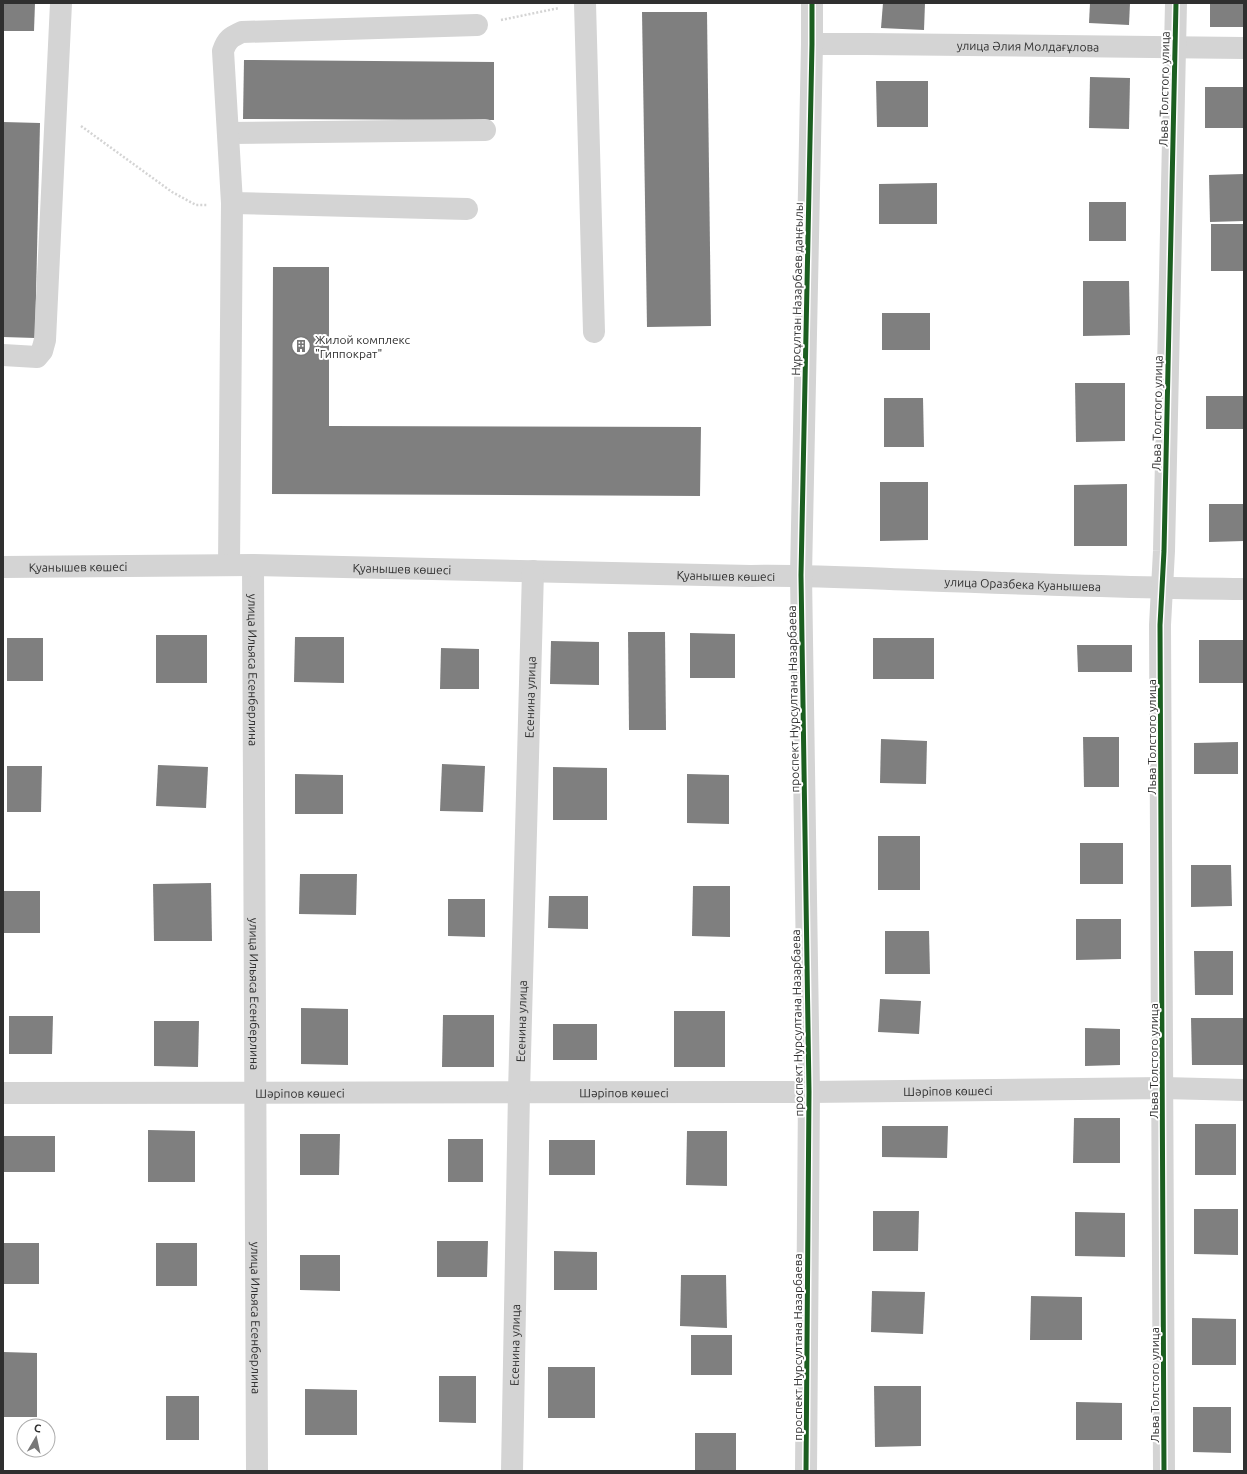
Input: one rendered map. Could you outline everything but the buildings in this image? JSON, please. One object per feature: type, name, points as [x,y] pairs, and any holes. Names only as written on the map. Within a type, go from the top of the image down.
[{"type":"street","points":[[3,355],[37,357],[42,351],[45,340],[60,3]]},
{"type":"street","name":"Нұрсұлтан Назарбаев даңғылы","points":[[801,575],[812,3]]},
{"type":"street","name":"Льва Толстого улица","points":[[1164,1471],[1160,625],[1165,543],[1176,3]]},
{"type":"street","points":[[576,5],[594,332]]},
{"type":"street","points":[[229,565],[232,203],[223,51],[226,43],[232,36],[242,32],[477,25]]},
{"type":"street","name":"улица Әлия Молдағұлова","points":[[812,44],[1174,46],[1244,48]]},
{"type":"street","points":[[228,132],[485,130]]},
{"type":"street","points":[[232,203],[467,209]]},
{"type":"street","name":"Қуанышев көшесі","points":[[3,567],[253,565],[751,576],[801,575]]},
{"type":"street","name":"улица Ильяса Есенберлина","points":[[253,565],[257,1471]]},
{"type":"street","name":"Есенина улица","points":[[512,1471],[519,1092],[533,571]]},
{"type":"street","name":"улица Оразбека Куанышева","points":[[801,575],[1162,588],[1244,589]]},
{"type":"street","name":"проспект Нурсултана Назарбаева","points":[[801,575],[809,1092],[806,1471]]},
{"type":"street","name":"Шәріпов көшесі","points":[[3,1093],[809,1092],[1163,1088],[1244,1090]]},
{"type":"path","points":[[477,25],[576,5]]},
{"type":"path","points":[[56,108],[172,192],[196,205],[232,203]]},
{"type":"cycle path","points":[[806,1471],[809,1092],[801,575],[812,3]]},
{"type":"cycle path","points":[[1164,1471],[1160,625],[1164,551],[1176,3]]},
{"type":"place","name":"Жилой комплекс \"Гиппократ\"","points":[[301,346]]}]
